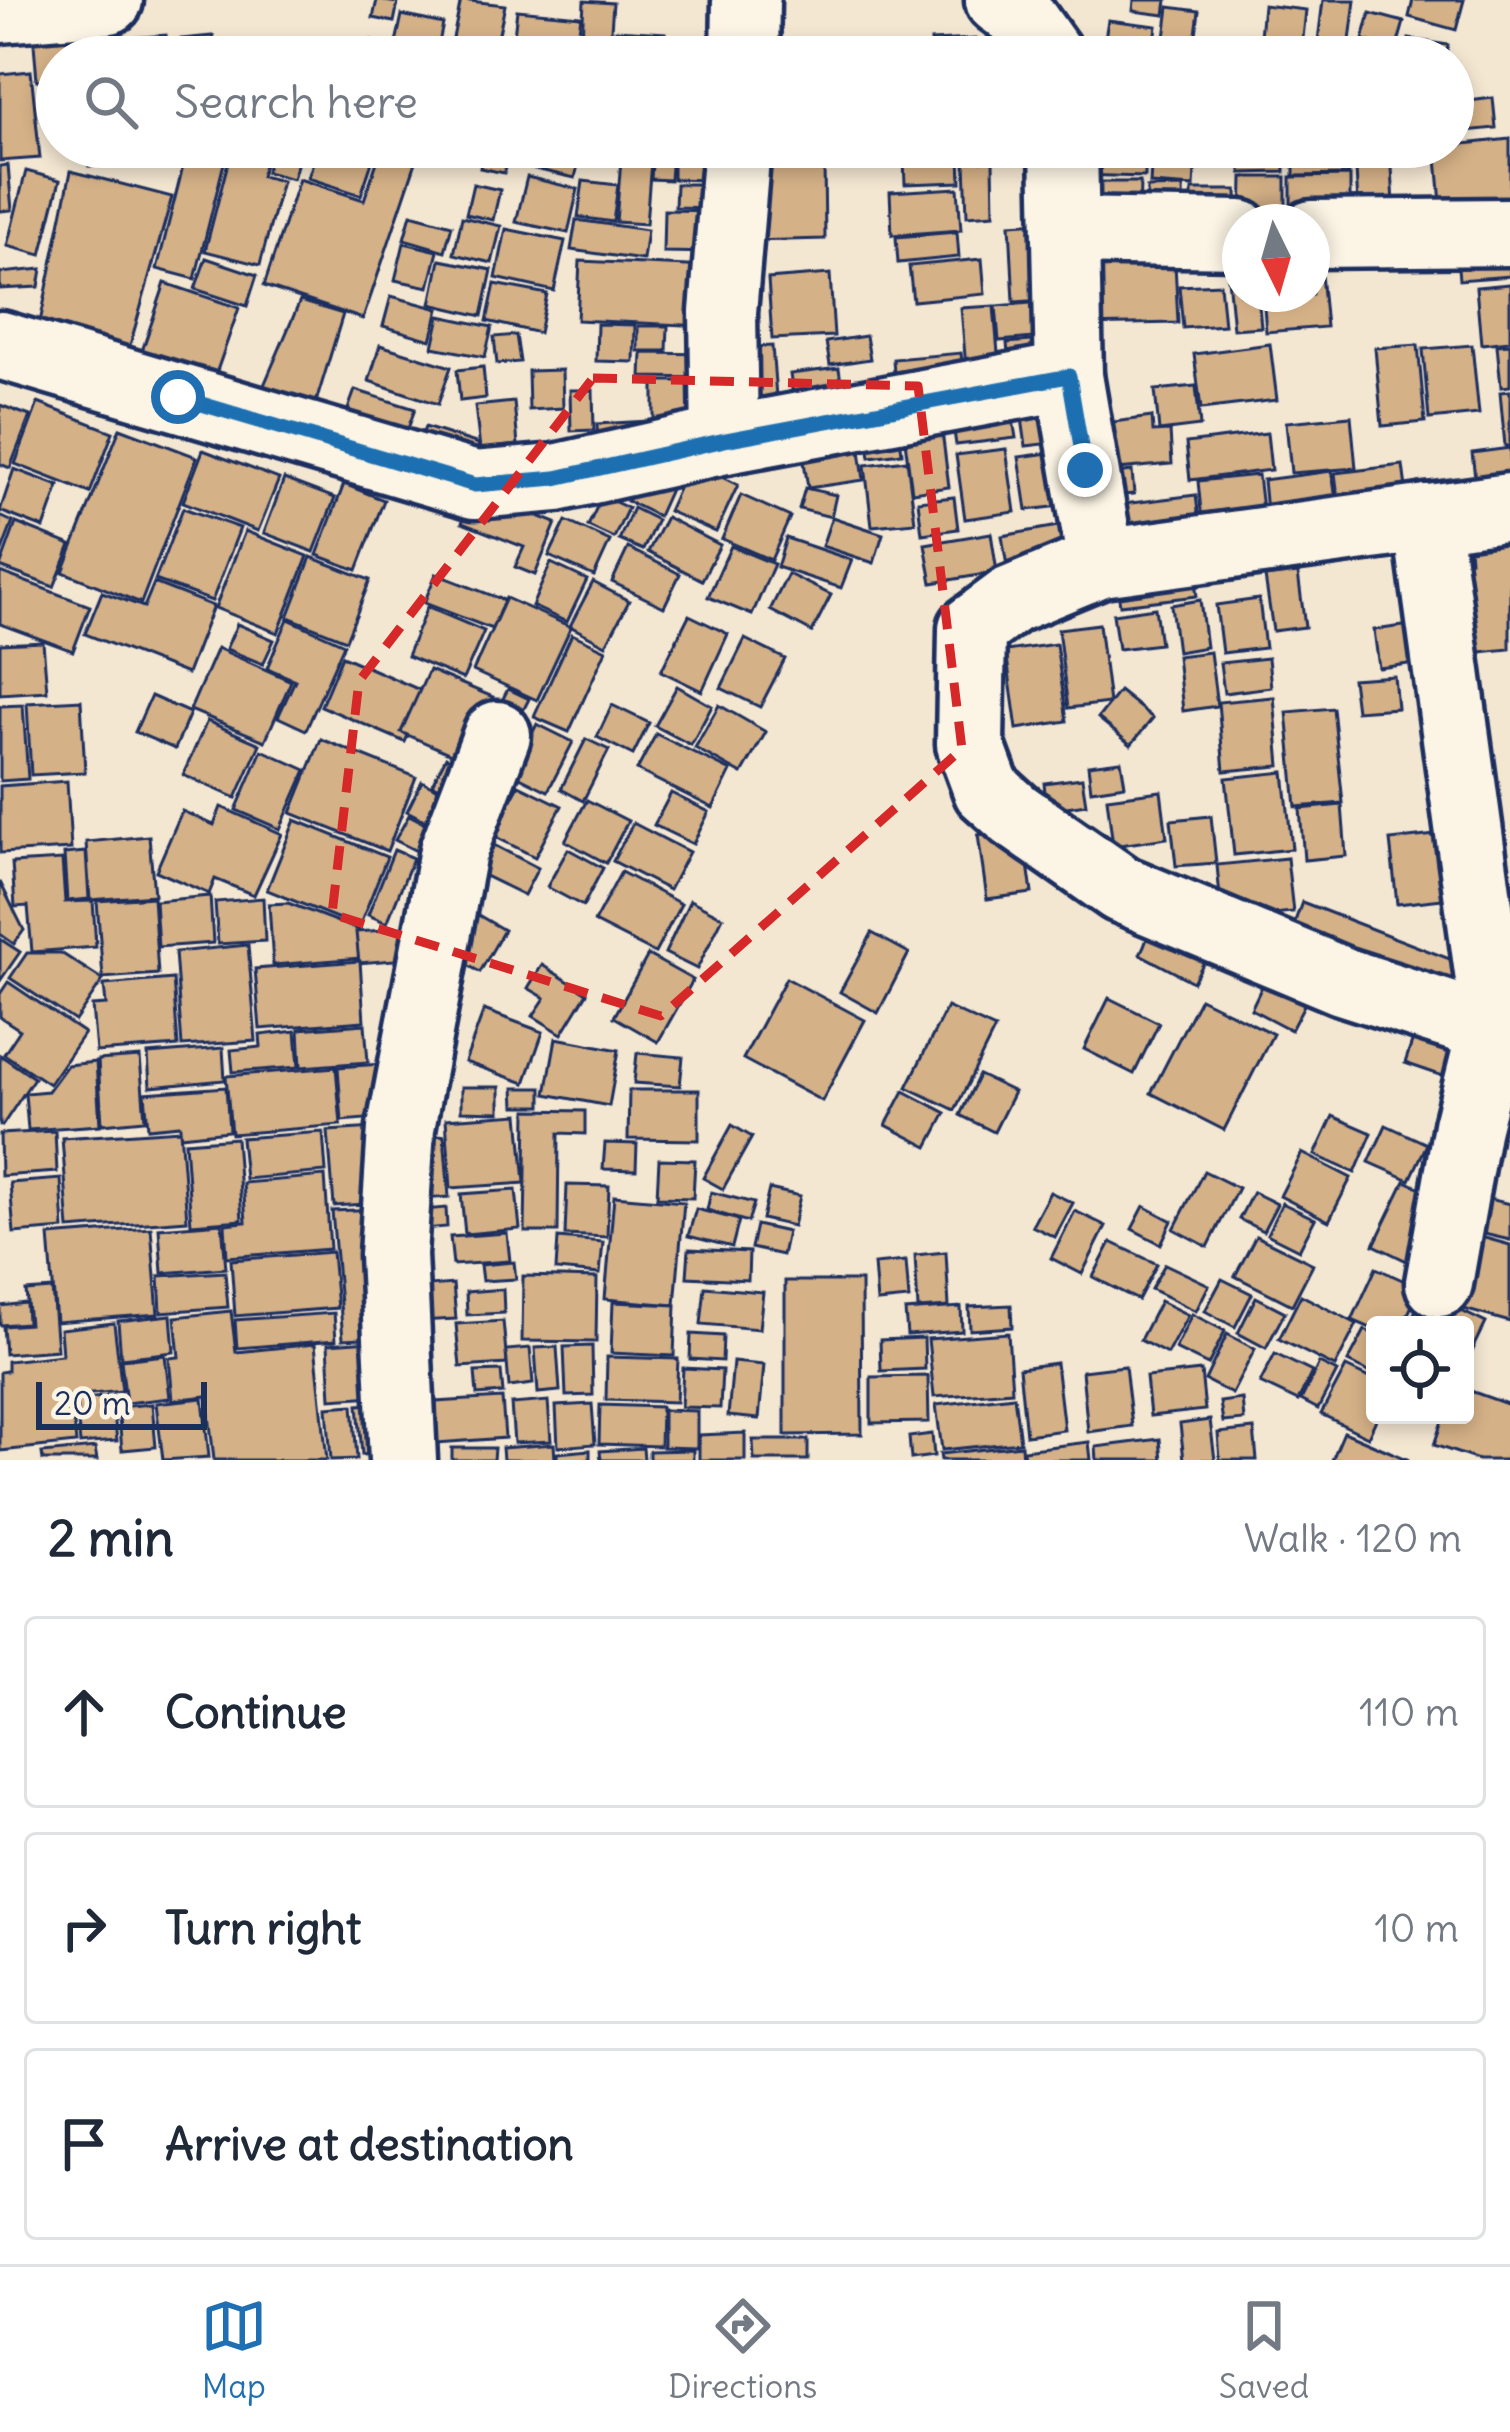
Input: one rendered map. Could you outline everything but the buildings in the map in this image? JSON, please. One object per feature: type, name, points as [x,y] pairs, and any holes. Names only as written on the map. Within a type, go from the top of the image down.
[{"type":"street","points":[[0,9],[110,0]]},
{"type":"street","points":[[745,36],[746,0]]},
{"type":"street","points":[[999,0],[1022,16],[1036,36]]},
{"type":"street","points":[[725,440],[723,312],[735,168]]},
{"type":"street","points":[[1064,168],[1069,376],[1101,563]]},
{"type":"street","points":[[1066,231],[1222,234]]},
{"type":"street","points":[[1330,234],[1510,232]]},
{"type":"street","points":[[0,345],[475,485],[556,478],[725,440],[1069,376]]},
{"type":"street","points":[[1486,1027],[1342,981],[1121,889],[1015,815],[987,790],[970,744],[972,629],[1011,600],[1101,563],[1510,507]]},
{"type":"street","points":[[1426,518],[1492,1009],[1439,1283]]},
{"type":"street","points":[[404,1460],[393,1255],[401,1128],[452,851],[497,735]]},
{"type":"highlighted area","points":[[593,378],[918,386],[962,749],[661,1016],[332,914],[359,681]]},
{"type":"route","points":[[178,397],[475,485],[556,478],[725,440],[1069,376],[1085,470]]}]
